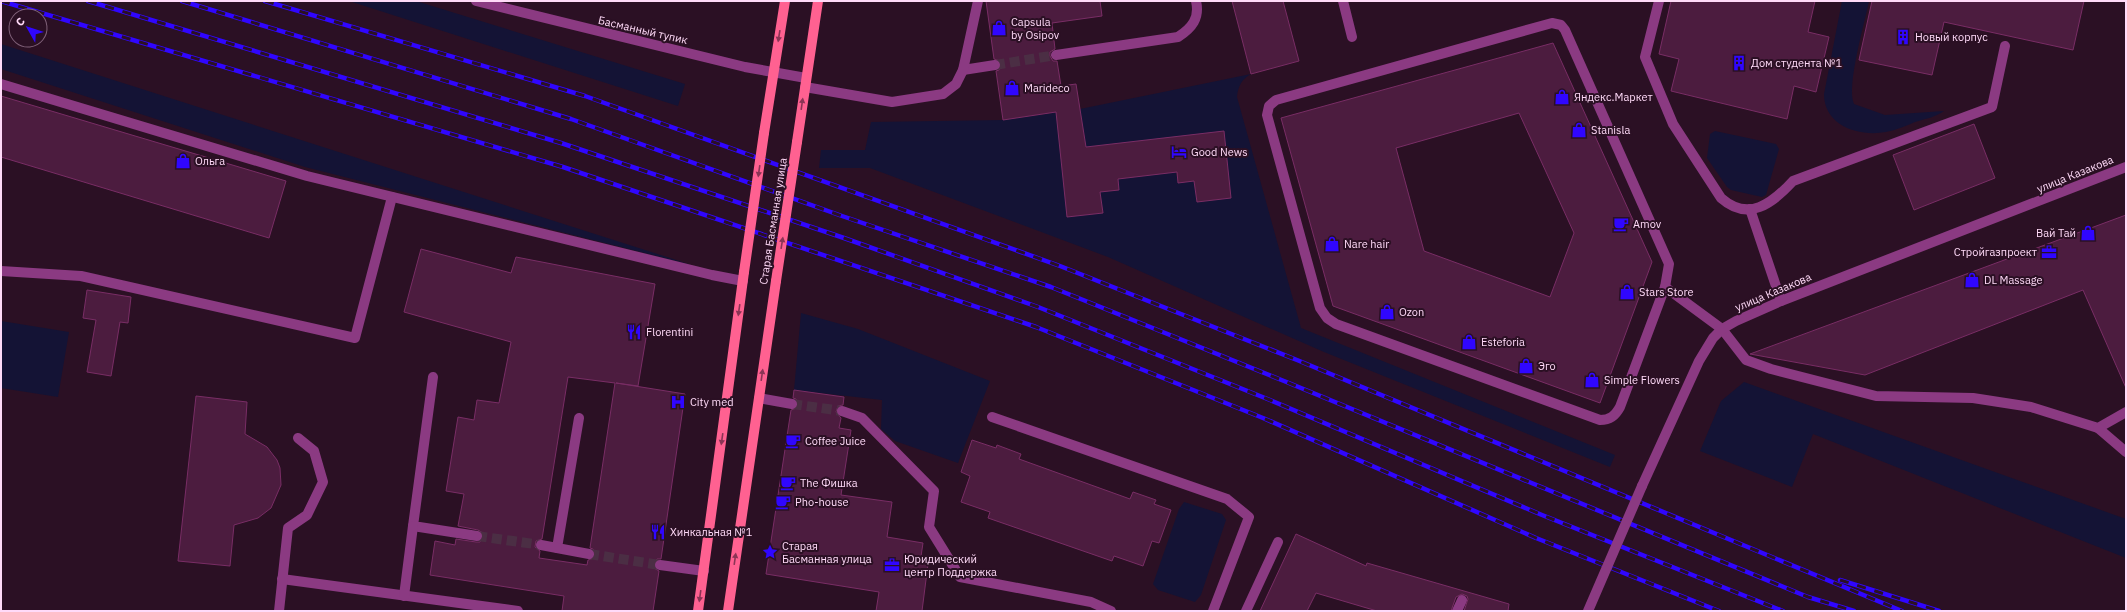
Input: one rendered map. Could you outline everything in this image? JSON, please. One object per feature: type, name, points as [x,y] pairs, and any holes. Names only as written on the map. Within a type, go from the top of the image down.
[{"type":"main road","name":"Старая Басманная улица","points":[[698,611],[764,133],[785,1]]},
{"type":"main road","name":"Старая Басманная улица","points":[[728,611],[818,1]]},
{"type":"street","name":"Басманный тупик","points":[[476,1],[569,25],[773,72],[805,82],[892,102],[942,94],[956,84],[963,70]]},
{"type":"street","points":[[978,1],[963,70],[995,64]]},
{"type":"street","points":[[1056,56],[1178,37],[1188,31],[1196,20],[1198,10],[1196,1]]},
{"type":"street","points":[[1343,1],[1352,37]]},
{"type":"street","points":[[1659,1],[1646,57],[1673,124],[1721,198],[1732,207],[1750,209],[1777,199],[1793,182],[1992,107],[2005,46]]},
{"type":"street","points":[[1552,23],[1558,24],[1565,30],[1668,258],[1669,268],[1666,287],[1620,407],[1613,417],[1604,420],[1600,420],[1336,324],[1327,318],[1320,308],[1267,110],[1276,100],[1552,23]]},
{"type":"street","points":[[1,84],[307,176],[705,274],[744,276]]},
{"type":"street","name":"улица Казакова","points":[[1588,611],[1642,486],[1699,361],[1710,343],[1722,329],[1781,301],[2126,166]]},
{"type":"street","points":[[1,271],[82,276],[355,338],[392,197]]},
{"type":"street","points":[[1750,209],[1781,301]]},
{"type":"street","points":[[1666,287],[1722,329],[1746,360],[1786,373],[1876,396],[1973,398],[2031,408],[2098,428],[2126,452]]},
{"type":"street","points":[[404,596],[433,377]]},
{"type":"street","points":[[759,398],[792,404]]},
{"type":"street","points":[[842,411],[862,418],[934,491],[929,527],[960,577],[1091,602],[1111,611]]},
{"type":"street","points":[[2098,428],[2126,412]]},
{"type":"street","points":[[992,417],[1227,499],[1249,518],[1213,611]]},
{"type":"street","points":[[557,548],[579,418]]},
{"type":"street","points":[[278,611],[288,528],[307,515],[323,482],[314,451],[298,438]]},
{"type":"street","points":[[413,526],[478,536]]},
{"type":"street","points":[[1246,611],[1278,542]]},
{"type":"street","points":[[541,545],[589,554]]},
{"type":"street","points":[[660,565],[704,571]]},
{"type":"street","points":[[282,580],[518,611]]},
{"type":"street","points":[[1457,611],[1462,600]]},
{"type":"shaded area","points":[[349,1],[416,1],[685,84],[678,106]]},
{"type":"shaded area","points":[[1842,1],[1869,1],[1854,69],[1852,95],[1854,104],[1885,115],[1944,111],[1897,129],[1876,133],[1855,131],[1836,121],[1830,114],[1826,105],[1824,94]]},
{"type":"shaded area","points":[[1,44],[8,46],[8,48],[14,48],[692,265],[305,167],[1,69]]},
{"type":"shaded area","points":[[1251,74],[1241,83],[1238,89],[1237,97],[1301,328],[1615,455],[1610,467],[1324,352],[1108,257],[870,168],[819,168],[821,150],[865,150],[871,122],[1003,120],[1080,109]],"holes":[[[1224,132],[1231,198],[1197,202],[1194,181],[1178,183],[1176,172],[1118,179],[1119,190],[1100,192],[1103,213],[1067,216],[1060,150]]]},
{"type":"shaded area","points":[[1715,131],[1776,144],[1779,149],[1766,195],[1762,197],[1731,190],[1727,187],[1707,158],[1710,134]]},
{"type":"shaded area","points":[[801,313],[858,329],[990,381],[958,463],[895,441],[881,429],[882,400],[794,390]]},
{"type":"shaded area","points":[[1,321],[69,332],[58,397],[1,388]]},
{"type":"shaded area","points":[[1744,382],[2126,519],[2126,558],[1813,434],[1792,487],[1700,451],[1721,401]]},
{"type":"shaded area","points":[[1184,502],[1222,514],[1226,520],[1201,595],[1195,602],[1158,590],[1153,584],[1179,509]]},
{"type":"building","points":[[986,1],[1100,1],[1102,16],[1052,23],[1055,49],[1050,52],[1050,56],[1053,61],[1057,61],[1061,86],[1076,84],[1086,147],[1224,131],[1231,198],[1197,202],[1194,181],[1178,183],[1177,172],[1118,179],[1119,190],[1100,192],[1103,213],[1067,217],[1056,112],[1003,120],[996,71],[999,70],[1001,64],[1000,61],[994,59]]},
{"type":"building","points":[[1232,1],[1283,1],[1299,61],[1251,74]]},
{"type":"building","name":"Дом студента №1","points":[[1671,1],[1815,1],[1808,32],[1829,37],[1816,92],[1794,86],[1787,119],[1671,91],[1679,59],[1659,54]]},
{"type":"building","name":"Новый корпус","points":[[1872,1],[2084,1],[2073,50],[1944,22],[1932,75],[1859,60]]},
{"type":"building","points":[[1553,43],[1652,262],[1600,403],[1333,306],[1281,118]],"holes":[[[1519,113],[1574,233],[1550,297],[1424,251],[1396,148]]]},
{"type":"building","points":[[1,96],[286,181],[269,238],[1,157]]},
{"type":"building","points":[[1974,124],[1995,178],[1914,210],[1893,155]]},
{"type":"building","points":[[2126,215],[2126,388],[2083,290],[1865,375],[1750,354]]},
{"type":"building","points":[[421,249],[511,273],[516,257],[655,284],[638,386],[616,383],[685,394],[661,559],[657,559],[654,564],[654,568],[659,571],[653,611],[562,611],[564,596],[430,575],[435,541],[455,545],[456,539],[480,542],[483,537],[483,533],[478,530],[458,526],[464,494],[446,491],[458,417],[474,420],[477,400],[499,403],[511,342],[404,312]],"holes":[[[568,377],[615,383],[590,548],[593,549],[595,555],[594,558],[588,560],[587,565],[539,558],[540,551],[535,547],[536,541],[542,539]]]},
{"type":"building","points":[[87,290],[131,297],[128,323],[120,322],[111,376],[87,372],[96,320],[83,318]]},
{"type":"building","points":[[794,390],[844,397],[843,405],[838,406],[836,412],[841,418],[839,428],[851,430],[841,495],[892,502],[887,537],[923,543],[920,563],[928,564],[922,611],[876,611],[879,592],[766,574],[791,410],[797,408],[798,405],[796,399],[793,398]]},
{"type":"building","points":[[196,396],[247,402],[245,434],[267,447],[277,460],[280,468],[281,485],[271,508],[258,518],[234,525],[230,566],[178,561]]},
{"type":"building","points":[[972,440],[996,448],[997,445],[1021,454],[1019,459],[1130,499],[1133,492],[1156,500],[1154,504],[1171,510],[1159,543],[1152,541],[1143,566],[1114,556],[1112,561],[988,518],[990,512],[961,502],[970,476],[961,472]]},
{"type":"building","points":[[1296,534],[1366,566],[1367,563],[1509,604],[1508,611],[1464,611],[1468,599],[1467,596],[1462,594],[1456,597],[1451,611],[1377,611],[1316,593],[1307,611],[1260,611]]},
{"type":"tunnel","points":[[995,65],[1056,55]]},
{"type":"tunnel","points":[[792,404],[842,411]]},
{"type":"tunnel","points":[[477,536],[541,545]]},
{"type":"tunnel","points":[[589,554],[660,565]]},
{"type":"railway","points":[[1,1],[563,167],[1036,327],[1263,418],[1536,538],[1719,611]]},
{"type":"railway","points":[[88,1],[561,143],[844,238],[1038,307],[1270,400],[1542,515],[1783,611]]},
{"type":"railway","points":[[182,1],[571,119],[842,216],[1051,287],[1284,381],[1808,597],[1854,611]]},
{"type":"railway","points":[[265,1],[585,96],[1060,266],[1297,360],[1902,611]]},
{"type":"railway","points":[[1840,580],[1939,611]]},
{"type":"place","name":"Capsula by Osipov","points":[[999,28]]},
{"type":"place","name":"Новый корпус","points":[[1903,37]]},
{"type":"place","name":"Дом студента №1","points":[[1739,63]]},
{"type":"place","name":"Marideco","points":[[1012,88]]},
{"type":"place","name":"Яндекс.Маркет","points":[[1562,97]]},
{"type":"place","name":"Stanisla","points":[[1579,130]]},
{"type":"place","name":"Good News","points":[[1179,152]]},
{"type":"place","name":"Ольга","points":[[183,161]]},
{"type":"place","name":"Amov","points":[[1621,224]]},
{"type":"place","name":"Вай Тай","points":[[2088,233]]},
{"type":"place","name":"Nare hair","points":[[1332,244]]},
{"type":"place","name":"Стройгазпроект","points":[[2049,252]]},
{"type":"place","name":"DL Massage","points":[[1972,280]]},
{"type":"place","name":"Stars Store","points":[[1627,292]]},
{"type":"place","name":"Ozon","points":[[1387,312]]},
{"type":"place","name":"Florentini","points":[[634,332]]},
{"type":"place","name":"Esteforia","points":[[1469,342]]},
{"type":"place","name":"Эго","points":[[1526,366]]},
{"type":"place","name":"Simple Flowers","points":[[1592,380]]},
{"type":"place","name":"City med","points":[[678,402]]},
{"type":"place","name":"Coffee Juice","points":[[793,441]]},
{"type":"place","name":"The Фишка","points":[[788,483]]},
{"type":"place","name":"Pho-house","points":[[783,502]]},
{"type":"place","name":"Хинкальная №1","points":[[658,532]]},
{"type":"place","name":"Старая Басманная улица","points":[[770,552]]},
{"type":"place","name":"Юридический центр Поддержка","points":[[892,565]]}]
